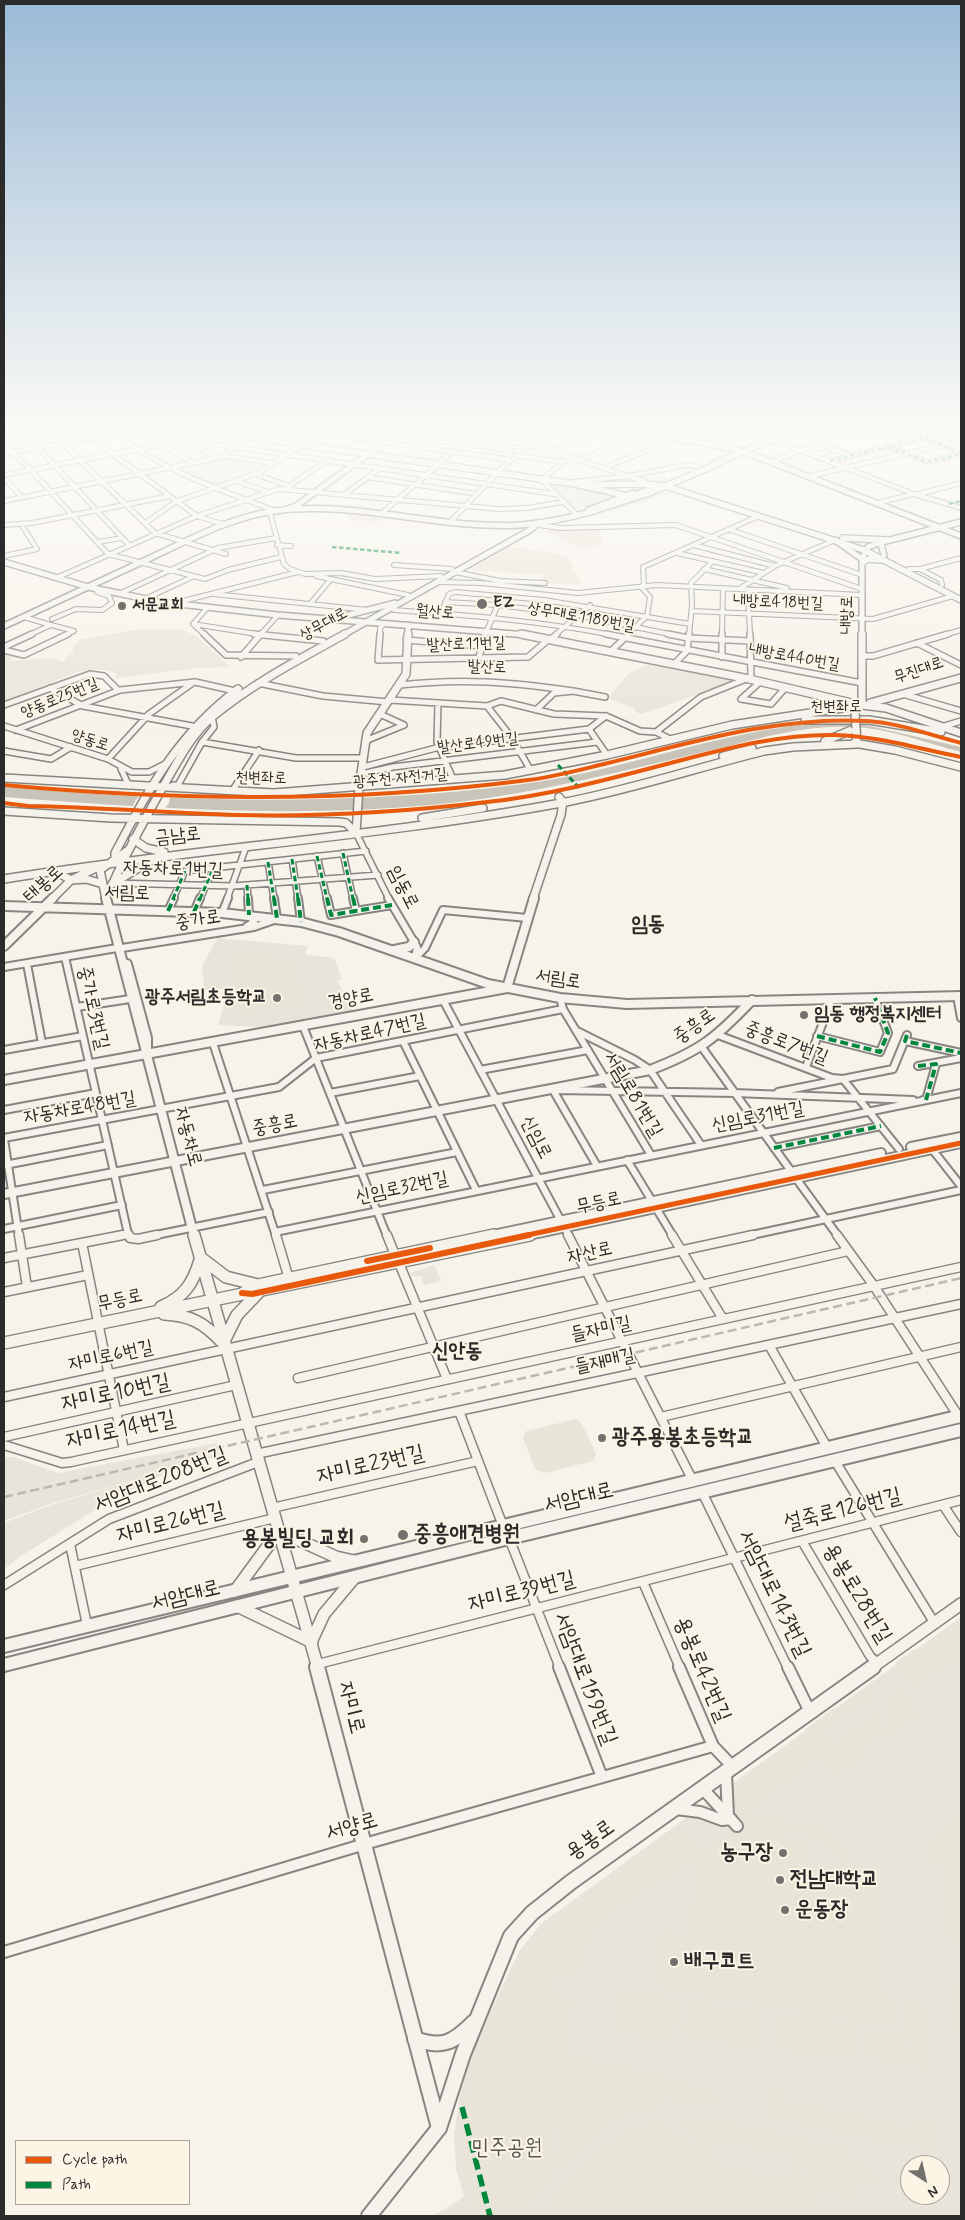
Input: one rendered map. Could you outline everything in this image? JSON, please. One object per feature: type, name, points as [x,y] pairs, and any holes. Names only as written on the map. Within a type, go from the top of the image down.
[{"type":"main road","points":[[809,532],[835,538],[886,540]]},
{"type":"main road","points":[[815,532],[865,548],[953,593],[961,594]]},
{"type":"main road","points":[[862,561],[884,558],[942,585],[961,600]]},
{"type":"main road","points":[[953,593],[961,590]]},
{"type":"main road","name":"서암대로","points":[[4,1665],[297,1592],[693,1481],[828,1449],[961,1421]]},
{"type":"main road","name":"서암대로","points":[[4,1646],[357,1562],[702,1492],[835,1460],[961,1421]]},
{"type":"street","points":[[4,556],[37,549],[26,532]]},
{"type":"street","points":[[89,532],[108,554],[192,578],[204,579],[235,568],[281,557]]},
{"type":"street","points":[[116,532],[129,545]]},
{"type":"street","points":[[56,578],[158,532]]},
{"type":"street","points":[[4,626],[207,532]]},
{"type":"street","points":[[275,532],[277,545],[285,565],[298,572],[408,595]]},
{"type":"street","points":[[507,537],[509,532]]},
{"type":"street","name":"상무대로","points":[[454,571],[518,532]]},
{"type":"street","name":"상무대로","points":[[134,818],[166,763],[202,715],[235,691],[323,641],[368,622],[395,607],[521,532]]},
{"type":"street","points":[[693,532],[784,561],[862,592]]},
{"type":"street","points":[[611,651],[647,616],[650,596],[641,587],[643,586],[642,567],[722,532]]},
{"type":"street","points":[[736,532],[862,575]]},
{"type":"street","points":[[865,548],[886,540],[920,532]]},
{"type":"street","points":[[155,533],[226,554]]},
{"type":"street","points":[[98,542],[122,538]]},
{"type":"street","points":[[121,593],[213,550],[276,538]]},
{"type":"street","points":[[738,589],[784,561],[835,538],[862,561]]},
{"type":"street","points":[[884,558],[881,544],[886,540]]},
{"type":"street","points":[[277,545],[291,546]]},
{"type":"street","points":[[693,545],[775,566]]},
{"type":"street","name":"내방로","points":[[862,705],[862,561],[865,548]]},
{"type":"street","points":[[677,553],[764,573]]},
{"type":"street","points":[[910,569],[920,569],[961,558]]},
{"type":"street","points":[[674,664],[686,651],[692,612],[691,585],[713,561]]},
{"type":"street","name":"월산로","points":[[4,562],[88,587],[171,604],[329,620],[486,630],[550,639],[749,679],[862,705]]},
{"type":"street","points":[[394,564],[454,571],[507,582],[544,583]]},
{"type":"street","points":[[704,569],[794,590],[792,591]]},
{"type":"street","points":[[920,569],[941,580],[942,585]]},
{"type":"street","points":[[171,604],[298,572]]},
{"type":"street","points":[[305,574],[352,574],[375,579],[440,579],[578,593],[643,586],[691,585],[748,590],[862,592]]},
{"type":"street","points":[[345,581],[352,574]]},
{"type":"street","points":[[145,599],[192,578]]},
{"type":"street","points":[[310,604],[331,578]]},
{"type":"street","points":[[66,597],[67,581],[105,579]]},
{"type":"street","points":[[66,597],[107,590],[105,579]]},
{"type":"street","name":"상무대로","points":[[146,818],[184,750],[199,730],[212,718],[258,683],[359,622],[395,607],[408,595],[440,579]]},
{"type":"street","points":[[479,657],[486,630],[505,586]]},
{"type":"street","points":[[723,588],[723,613]]},
{"type":"street","points":[[656,732],[701,697],[749,679],[751,676],[748,590]]},
{"type":"street","points":[[4,648],[51,622],[70,609],[79,607],[102,610],[112,603],[109,596],[97,592]]},
{"type":"street","name":"내방로418번길","points":[[692,612],[873,619],[953,593]]},
{"type":"street","points":[[214,594],[368,610]]},
{"type":"street","points":[[441,613],[449,594],[502,595],[590,605],[690,624]]},
{"type":"street","points":[[446,602],[498,605],[577,615],[688,638],[750,641]]},
{"type":"street","points":[[550,639],[590,605]]},
{"type":"street","points":[[329,620],[368,610],[395,607],[389,621],[394,624]]},
{"type":"street","name":"상무대로1189번길","points":[[395,607],[565,626],[686,651]]},
{"type":"street","points":[[194,624],[207,608]]},
{"type":"street","name":"내방로418번길","points":[[722,639],[723,613]]},
{"type":"street","points":[[241,657],[278,615]]},
{"type":"street","points":[[4,648],[24,654],[74,631],[51,622],[24,616]]},
{"type":"street","points":[[329,620],[340,627],[341,633],[385,623]]},
{"type":"street","points":[[385,623],[380,628],[378,660],[405,660]]},
{"type":"street","points":[[194,624],[261,635],[323,641]]},
{"type":"street","points":[[194,624],[222,653],[241,657],[296,656]]},
{"type":"street","points":[[356,833],[359,790],[367,732],[406,674],[405,660],[408,625]]},
{"type":"street","points":[[861,656],[873,656],[961,630]]},
{"type":"street","name":"발산로11번길","points":[[405,660],[528,657],[550,639]]},
{"type":"street","name":"내방로440번길","points":[[722,639],[722,657]]},
{"type":"street","points":[[406,640],[481,646]]},
{"type":"street","points":[[917,643],[961,665]]},
{"type":"street","name":"내방로440번길","points":[[686,651],[862,683]]},
{"type":"street","name":"무진대로","points":[[887,698],[900,690],[961,672]]},
{"type":"street","points":[[4,704],[96,674],[104,676],[115,691]]},
{"type":"street","name":"무진대로","points":[[862,705],[906,695],[961,678]]},
{"type":"street","name":"발산로","points":[[400,685],[446,680],[514,682],[606,697]]},
{"type":"street","points":[[954,680],[961,684]]},
{"type":"street","points":[[108,759],[146,718],[194,682]]},
{"type":"street","name":"양동로25번길","points":[[16,730],[115,691],[194,682],[235,691]]},
{"type":"street","points":[[760,682],[741,700],[771,704],[786,687]]},
{"type":"street","points":[[258,683],[278,689],[346,700],[487,706],[500,701],[554,714],[606,716],[640,731],[656,732],[672,740]]},
{"type":"street","points":[[50,688],[80,704],[192,726]]},
{"type":"street","points":[[536,710],[552,694],[573,692]]},
{"type":"street","points":[[823,695],[846,697],[862,693]]},
{"type":"street","points":[[820,713],[831,706],[823,695]]},
{"type":"street","points":[[906,695],[961,711]]},
{"type":"street","points":[[438,703],[437,742],[453,779]]},
{"type":"street","points":[[857,744],[856,715],[862,705]]},
{"type":"street","name":"천변좌로","points":[[4,778],[232,792],[288,793],[359,790],[531,771],[709,730],[862,705],[886,708],[961,734]]},
{"type":"street","points":[[487,706],[512,738],[531,771]]},
{"type":"street","points":[[820,713],[856,715]]},
{"type":"street","points":[[365,741],[404,725],[380,714]]},
{"type":"street","points":[[362,770],[439,748],[588,729],[606,716]]},
{"type":"street","points":[[162,788],[178,785],[202,742],[214,727],[212,718]]},
{"type":"street","name":"천변좌로","points":[[709,730],[840,719],[882,721],[961,734]]},
{"type":"street","points":[[941,727],[961,721]]},
{"type":"street","name":"양동로","points":[[4,727],[108,759],[120,768],[132,772],[158,770],[166,763]]},
{"type":"street","points":[[588,729],[606,755]]},
{"type":"street","points":[[825,741],[857,731],[895,750]]},
{"type":"street","points":[[507,988],[527,918],[561,815],[561,799],[767,745],[798,741],[825,741],[895,750],[961,767]]},
{"type":"street","points":[[202,742],[259,750],[296,758],[363,758]]},
{"type":"street","name":"발산로49번길","points":[[362,770],[597,742]]},
{"type":"street","name":"금남로","points":[[4,879],[114,860],[246,847],[356,833],[561,799],[764,751],[793,747],[857,744]]},
{"type":"street","points":[[4,751],[51,759],[70,747]]},
{"type":"street","points":[[232,792],[259,750]]},
{"type":"street","points":[[120,768],[127,778],[128,786]]},
{"type":"street","points":[[4,811],[134,818],[340,822],[346,824],[356,833]]},
{"type":"street","points":[[114,860],[115,853],[134,818]]},
{"type":"street","points":[[113,883],[133,839],[146,818]]},
{"type":"street","name":"임동로","points":[[356,833],[392,905],[414,942],[417,949],[415,958]]},
{"type":"street","points":[[133,839],[152,850],[179,853]]},
{"type":"street","points":[[222,914],[241,866],[246,847]]},
{"type":"street","points":[[114,860],[128,850]]},
{"type":"street","points":[[168,912],[185,872],[366,851]]},
{"type":"street","points":[[343,853],[356,911]]},
{"type":"street","points":[[53,870],[71,880],[86,879],[104,887],[160,855]]},
{"type":"street","points":[[317,856],[331,915],[392,905]]},
{"type":"street","points":[[292,859],[301,922]]},
{"type":"street","name":"태봉로","points":[[4,946],[71,880],[114,860]]},
{"type":"street","name":"자동차로","points":[[114,860],[100,870],[108,910],[147,1038],[147,1056]]},
{"type":"street","points":[[268,862],[277,919]]},
{"type":"street","points":[[194,912],[213,868]]},
{"type":"street","name":"자동차로1번길","points":[[113,883],[233,886],[378,875]]},
{"type":"street","points":[[235,930],[253,923],[253,920],[248,915],[248,885]]},
{"type":"street","name":"서림로","points":[[4,906],[194,912],[248,915],[301,922],[322,926],[456,974],[507,988],[560,998],[627,1004],[959,996]]},
{"type":"street","points":[[16,907],[25,912],[30,920]]},
{"type":"street","points":[[415,958],[425,948],[443,910],[527,918]]},
{"type":"street","name":"중가로","points":[[4,967],[235,930],[261,925],[277,919]]},
{"type":"street","points":[[390,949],[406,948],[414,942]]},
{"type":"street","name":"자동차로","points":[[120,948],[130,999],[147,1056],[211,1300]]},
{"type":"street","name":"중가로3번길","points":[[65,958],[128,1234]]},
{"type":"street","points":[[27,964],[42,1043]]},
{"type":"street","name":"경양로","points":[[4,1080],[147,1056],[507,988]]},
{"type":"street","points":[[959,996],[961,1018]]},
{"type":"street","name":"서림로81번길","points":[[560,998],[563,1009],[651,1155]]},
{"type":"street","points":[[817,1036],[880,1052],[888,1032],[875,998]]},
{"type":"street","points":[[77,1007],[130,999]]},
{"type":"street","points":[[806,1067],[830,1004],[828,999]]},
{"type":"street","name":"신임로","points":[[443,1000],[606,1307],[693,1481]]},
{"type":"street","name":"중흥로","points":[[8,1194],[555,1090],[650,1070],[680,1058],[718,1035],[752,1000]]},
{"type":"street","name":"자동차로47번길","points":[[161,1109],[279,1086],[316,1058],[563,1009]]},
{"type":"street","points":[[303,1026],[447,1379]]},
{"type":"street","points":[[576,1030],[650,1070],[701,1145]]},
{"type":"street","name":"중흥로7번길","points":[[718,1035],[832,1078],[844,1079]]},
{"type":"street","points":[[4,1050],[83,1036]]},
{"type":"street","name":"중흥로7번길","points":[[767,1094],[893,1069],[906,1038],[961,1053]]},
{"type":"street","points":[[403,1041],[476,1190]]},
{"type":"street","points":[[213,1043],[263,1190],[290,1279]]},
{"type":"street","points":[[701,1046],[874,1286],[961,1421]]},
{"type":"street","name":"서림로81번길","points":[[480,1070],[588,1050]]},
{"type":"street","points":[[918,1066],[961,1058]]},
{"type":"street","points":[[926,1100],[936,1064]]},
{"type":"street","points":[[330,1093],[420,1076]]},
{"type":"street","points":[[844,1079],[899,1149]]},
{"type":"street","points":[[597,1166],[555,1090],[612,1090],[667,1093],[735,1092],[859,1099]]},
{"type":"street","name":"신임로31번길","points":[[536,1178],[961,1093]]},
{"type":"street","points":[[4,1110],[96,1094]]},
{"type":"street","name":"신임로31번길","points":[[859,1099],[926,1100]]},
{"type":"street","name":"자동차로48번길","points":[[4,1139],[161,1109]]},
{"type":"street","points":[[774,1148],[881,1126]]},
{"type":"street","name":"무등로","points":[[4,1343],[562,1225],[899,1149],[961,1137]]},
{"type":"street","points":[[4,1139],[8,1194],[18,1226],[27,1287]]},
{"type":"street","name":"무등로","points":[[793,1174],[961,1143]]},
{"type":"street","points":[[6,1165],[108,1145]]},
{"type":"street","points":[[932,1149],[961,1186]]},
{"type":"street","points":[[263,1190],[457,1152]]},
{"type":"street","name":"무등로","points":[[627,1160],[654,1204]]},
{"type":"street","name":"신임로32번길","points":[[275,1232],[536,1178]]},
{"type":"street","name":"자산로","points":[[224,1346],[418,1308],[961,1190]]},
{"type":"street","points":[[654,1204],[723,1319]]},
{"type":"street","points":[[4,1229],[122,1205]]},
{"type":"street","points":[[4,1258],[128,1234],[130,1238],[138,1239],[269,1212]]},
{"type":"street","points":[[82,1243],[124,1450]]},
{"type":"street","points":[[298,1378],[848,1252]]},
{"type":"street","points":[[143,1314],[166,1305],[188,1291],[194,1282],[200,1258],[226,1277],[259,1289],[233,1318],[224,1346]]},
{"type":"street","name":"무등로","points":[[259,1289],[290,1279],[397,1259]]},
{"type":"street","name":"들자미길","points":[[248,1423],[961,1267]]},
{"type":"street","points":[[4,1292],[88,1275]]},
{"type":"street","name":"자미로","points":[[211,1300],[312,1642],[363,1844],[439,2128]]},
{"type":"street","name":"들재매길","points":[[257,1458],[459,1410],[961,1304]]},
{"type":"street","points":[[143,1314],[192,1316],[205,1323],[224,1346]]},
{"type":"street","points":[[769,1345],[828,1449]]},
{"type":"street","name":"자미로6번길","points":[[4,1397],[224,1346]]},
{"type":"street","points":[[661,1418],[961,1347]]},
{"type":"street","name":"자미로10번길","points":[[4,1437],[236,1385]]},
{"type":"street","name":"서암대로159번길","points":[[459,1410],[602,1777]]},
{"type":"street","name":"자미로14번길","points":[[4,1445],[62,1463],[248,1423]]},
{"type":"street","name":"서암대로208번길","points":[[4,1585],[127,1511],[257,1458]]},
{"type":"street","points":[[835,1460],[934,1624]]},
{"type":"street","name":"자미로23번길","points":[[274,1513],[478,1461]]},
{"type":"street","name":"서암대로143번길","points":[[702,1492],[810,1713]]},
{"type":"street","name":"설죽로126번길","points":[[735,1558],[961,1500]]},
{"type":"street","points":[[943,1505],[961,1532]]},
{"type":"street","name":"자미로26번길","points":[[75,1566],[274,1513]]},
{"type":"street","points":[[235,1591],[279,1531],[336,1557],[357,1562]]},
{"type":"street","name":"용봉로28번길","points":[[802,1541],[870,1656],[879,1665]]},
{"type":"street","points":[[70,1544],[87,1625]]},
{"type":"street","name":"자미로39번길","points":[[318,1664],[735,1558]]},
{"type":"street","points":[[237,1606],[312,1642],[315,1628],[356,1576]]},
{"type":"street","name":"용봉로42번길","points":[[643,1582],[713,1746],[730,1769]]},
{"type":"street","name":"용봉로","points":[[369,2216],[439,2128],[506,1945],[517,1927],[571,1882],[879,1665],[961,1604]]},
{"type":"street","name":"서양로","points":[[4,1952],[363,1844],[713,1746]]},
{"type":"street","points":[[730,1769],[726,1805],[732,1821]]},
{"type":"street","points":[[702,1789],[732,1821]]},
{"type":"street","points":[[674,1809],[700,1812],[722,1820],[732,1821]]},
{"type":"street","points":[[415,2039],[428,2044],[446,2044],[462,2034],[478,2018]]},
{"type":"shaded area","points":[[4,654],[13,656],[11,661],[51,658],[65,662],[72,674],[43,686],[41,690],[4,703]]},
{"type":"shaded area","points":[[651,664],[737,680],[642,714],[635,712],[636,709],[608,698],[629,673]]},
{"type":"shaded area","points":[[817,723],[857,723],[961,747],[961,752],[880,730],[833,727],[813,728],[775,735],[567,784],[500,796],[432,805],[325,811],[271,811],[164,808],[4,797],[4,787],[134,796],[263,800],[393,796],[458,791],[560,778],[743,734]]},
{"type":"shaded area","points":[[218,938],[308,946],[305,953],[308,955],[334,958],[342,980],[337,981],[355,1014],[286,1028],[218,1025],[229,989],[204,990],[202,965]]},
{"type":"shaded area","points":[[434,1265],[441,1281],[424,1285],[421,1276],[412,1277],[410,1273]]},
{"type":"shaded area","points":[[217,1443],[220,1456],[53,1503],[4,1521],[4,1457],[13,1457],[58,1473]]},
{"type":"shaded area","points":[[177,1468],[111,1500],[21,1556],[4,1569],[4,1523],[51,1505]]},
{"type":"shaded area","name":"전남대학교","points":[[961,1617],[961,2216],[433,2216],[464,2197],[456,2169],[454,2135],[460,2095],[474,2048],[520,1950],[542,1923]]},
{"type":"green space","points":[[545,532],[600,532],[604,544],[585,549]]},
{"type":"green space","points":[[509,547],[560,554],[568,557],[582,585],[546,583],[541,580],[543,575],[470,570]]},
{"type":"green space","points":[[133,630],[183,630],[195,635],[231,667],[198,668],[116,678],[117,674],[101,670],[89,670],[72,674],[65,662],[66,657],[73,653],[73,647],[79,640]]},
{"type":"green space","points":[[43,661],[59,664],[65,674],[51,679],[50,676],[44,676],[36,663]]},
{"type":"green space","points":[[628,680],[649,684],[639,696],[618,692]]},
{"type":"green space","points":[[237,957],[296,959],[293,973],[306,1001],[240,1012],[230,985],[232,959]]},
{"type":"green space","points":[[576,1419],[582,1424],[596,1454],[593,1461],[545,1473],[535,1469],[523,1438],[526,1431]]},
{"type":"green space","points":[[961,1621],[961,1662],[955,1656],[919,1682],[923,1687],[920,1689],[895,1668],[896,1662],[915,1649],[919,1652]]},
{"type":"green space","points":[[870,1688],[874,1692],[872,1697],[854,1710],[847,1713],[841,1708],[848,1701]]},
{"type":"green space","points":[[902,1691],[910,1699],[910,1706],[918,1713],[882,1740],[894,1698]]},
{"type":"green space","points":[[834,1708],[843,1716],[842,1718],[831,1722],[819,1738],[812,1740],[804,1730]]},
{"type":"green space","points":[[882,1711],[877,1738],[874,1738],[862,1726]]},
{"type":"green space","points":[[856,1730],[868,1742],[868,1745],[817,1750],[814,1747],[825,1739],[833,1747]]},
{"type":"green space","points":[[801,1735],[813,1743],[809,1748],[814,1753],[823,1752],[751,1806],[737,1804],[736,1797],[743,1793],[744,1789],[738,1782]]},
{"type":"green space","points":[[868,1750],[834,1774],[819,1758],[829,1752]]},
{"type":"green space","points":[[741,1811],[751,1817],[819,1828],[850,1860],[846,1862],[816,1835],[745,1826],[739,1815]]},
{"type":"green space","points":[[961,1811],[961,1963],[957,1938],[948,1937],[947,1866],[933,1861],[927,1856],[928,1847],[952,1827],[949,1822]]},
{"type":"green space","name":"운동장","points":[[737,1826],[757,1834],[809,1842],[809,1871],[875,1883],[877,1996],[896,2001],[895,2026],[656,1985],[661,1933],[691,1938],[698,1858],[729,1836]]},
{"type":"green space","name":"민주공원","points":[[678,1831],[700,1854],[606,1912],[594,1926],[586,1941],[576,1976],[554,1970],[545,1991],[571,2001],[561,2055],[668,2077],[666,2102],[618,2115],[556,2169],[566,2097],[559,2095],[546,2183],[515,2216],[494,2216],[466,2111],[476,2070],[474,2069],[492,2022],[519,2029],[519,2027],[493,2019],[524,1953],[548,1927]]},
{"type":"green space","points":[[961,1980],[961,2035],[958,2035],[956,1981]]},
{"type":"green space","points":[[622,1990],[677,2001],[672,2035],[667,2035],[666,2039],[617,2029]]},
{"type":"green space","points":[[688,2001],[760,2014],[758,2048],[685,2034]]},
{"type":"green space","points":[[903,2004],[926,2007],[926,2070],[918,2063],[917,2053],[903,2030]]},
{"type":"green space","points":[[781,2013],[854,2027],[853,2053],[805,2052],[779,2043]]},
{"type":"green space","points":[[869,2030],[899,2035],[914,2066],[889,2065],[884,2058],[868,2055]]},
{"type":"green space","points":[[674,2079],[688,2079],[688,2089],[691,2091],[715,2095],[714,2102],[686,2100],[674,2102]]},
{"type":"green space","points":[[769,2092],[780,2092],[780,2102],[853,2116],[854,2112],[864,2115],[862,2136],[766,2114]]},
{"type":"green space","points":[[869,2117],[893,2122],[904,2132],[916,2130],[919,2120],[938,2129],[935,2149],[869,2137]]},
{"type":"green space","points":[[703,2119],[852,2151],[843,2164],[837,2168],[817,2171],[803,2168],[790,2165],[791,2153],[713,2137],[711,2147],[691,2136],[682,2127],[682,2122]]},
{"type":"green space","points":[[661,2123],[681,2138],[710,2153],[708,2164],[788,2183],[790,2172],[815,2178],[834,2171],[836,2178],[851,2165],[862,2163],[879,2181],[861,2176],[854,2184],[850,2199],[830,2185],[818,2193],[807,2216],[542,2216],[580,2172],[609,2146],[625,2135]]},
{"type":"green space","points":[[465,2135],[486,2216],[480,2216],[471,2186],[466,2166]]},
{"type":"pier","points":[[140,795],[170,797],[169,803],[163,811],[132,809]]},
{"type":"railway","points":[[4,1497],[961,1278]]},
{"type":"marked path","points":[[332,547],[401,553]]},
{"type":"marked path","points":[[558,765],[581,790]]},
{"type":"marked path","points":[[343,853],[356,911]]},
{"type":"marked path","points":[[317,856],[331,915],[392,905]]},
{"type":"marked path","points":[[292,859],[301,922]]},
{"type":"marked path","points":[[268,862],[277,919]]},
{"type":"marked path","points":[[194,912],[213,869]]},
{"type":"marked path","points":[[168,911],[185,871]]},
{"type":"marked path","points":[[247,885],[249,915]]},
{"type":"marked path","points":[[817,1036],[880,1052],[888,1033],[875,998]]},
{"type":"marked path","points":[[907,1035],[905,1041],[961,1053]]},
{"type":"marked path","points":[[918,1066],[936,1064],[926,1100]]},
{"type":"marked path","points":[[774,1148],[881,1126]]},
{"type":"marked path","points":[[462,2107],[490,2216]]},
{"type":"cycle path","name":"광주천 자전거길","points":[[4,785],[69,791],[200,797],[266,798],[397,793],[536,779],[729,734],[798,723],[832,721],[879,722],[961,743]]},
{"type":"cycle path","points":[[4,803],[28,806],[237,815],[398,812],[491,802],[574,788],[746,744],[780,738],[834,735],[873,737],[909,747],[961,757]]},
{"type":"cycle path","points":[[242,1293],[252,1294],[961,1143]]},
{"type":"cycle path","points":[[367,1261],[430,1248]]},
{"type":"place","name":"EZ","points":[[482,604]]},
{"type":"place","name":"서문교회","points":[[122,606]]},
{"type":"place","name":"광주서림초등학교","points":[[277,998]]},
{"type":"place","name":"임동 행정복지센터","points":[[804,1015]]},
{"type":"place","name":"광주용봉초등학교","points":[[602,1438]]},
{"type":"place","name":"중흥애견병원","points":[[403,1535]]},
{"type":"place","name":"용봉빌딩 교회","points":[[364,1539]]},
{"type":"place","name":"농구장","points":[[783,1853]]},
{"type":"place","name":"전남대학교","points":[[780,1880]]},
{"type":"place","name":"운동장","points":[[785,1910]]},
{"type":"place","name":"배구코트","points":[[674,1962]]},
{"type":"district","name":"임동","points":[[648,926]]},
{"type":"district","name":"신안동","points":[[457,1353]]}]
